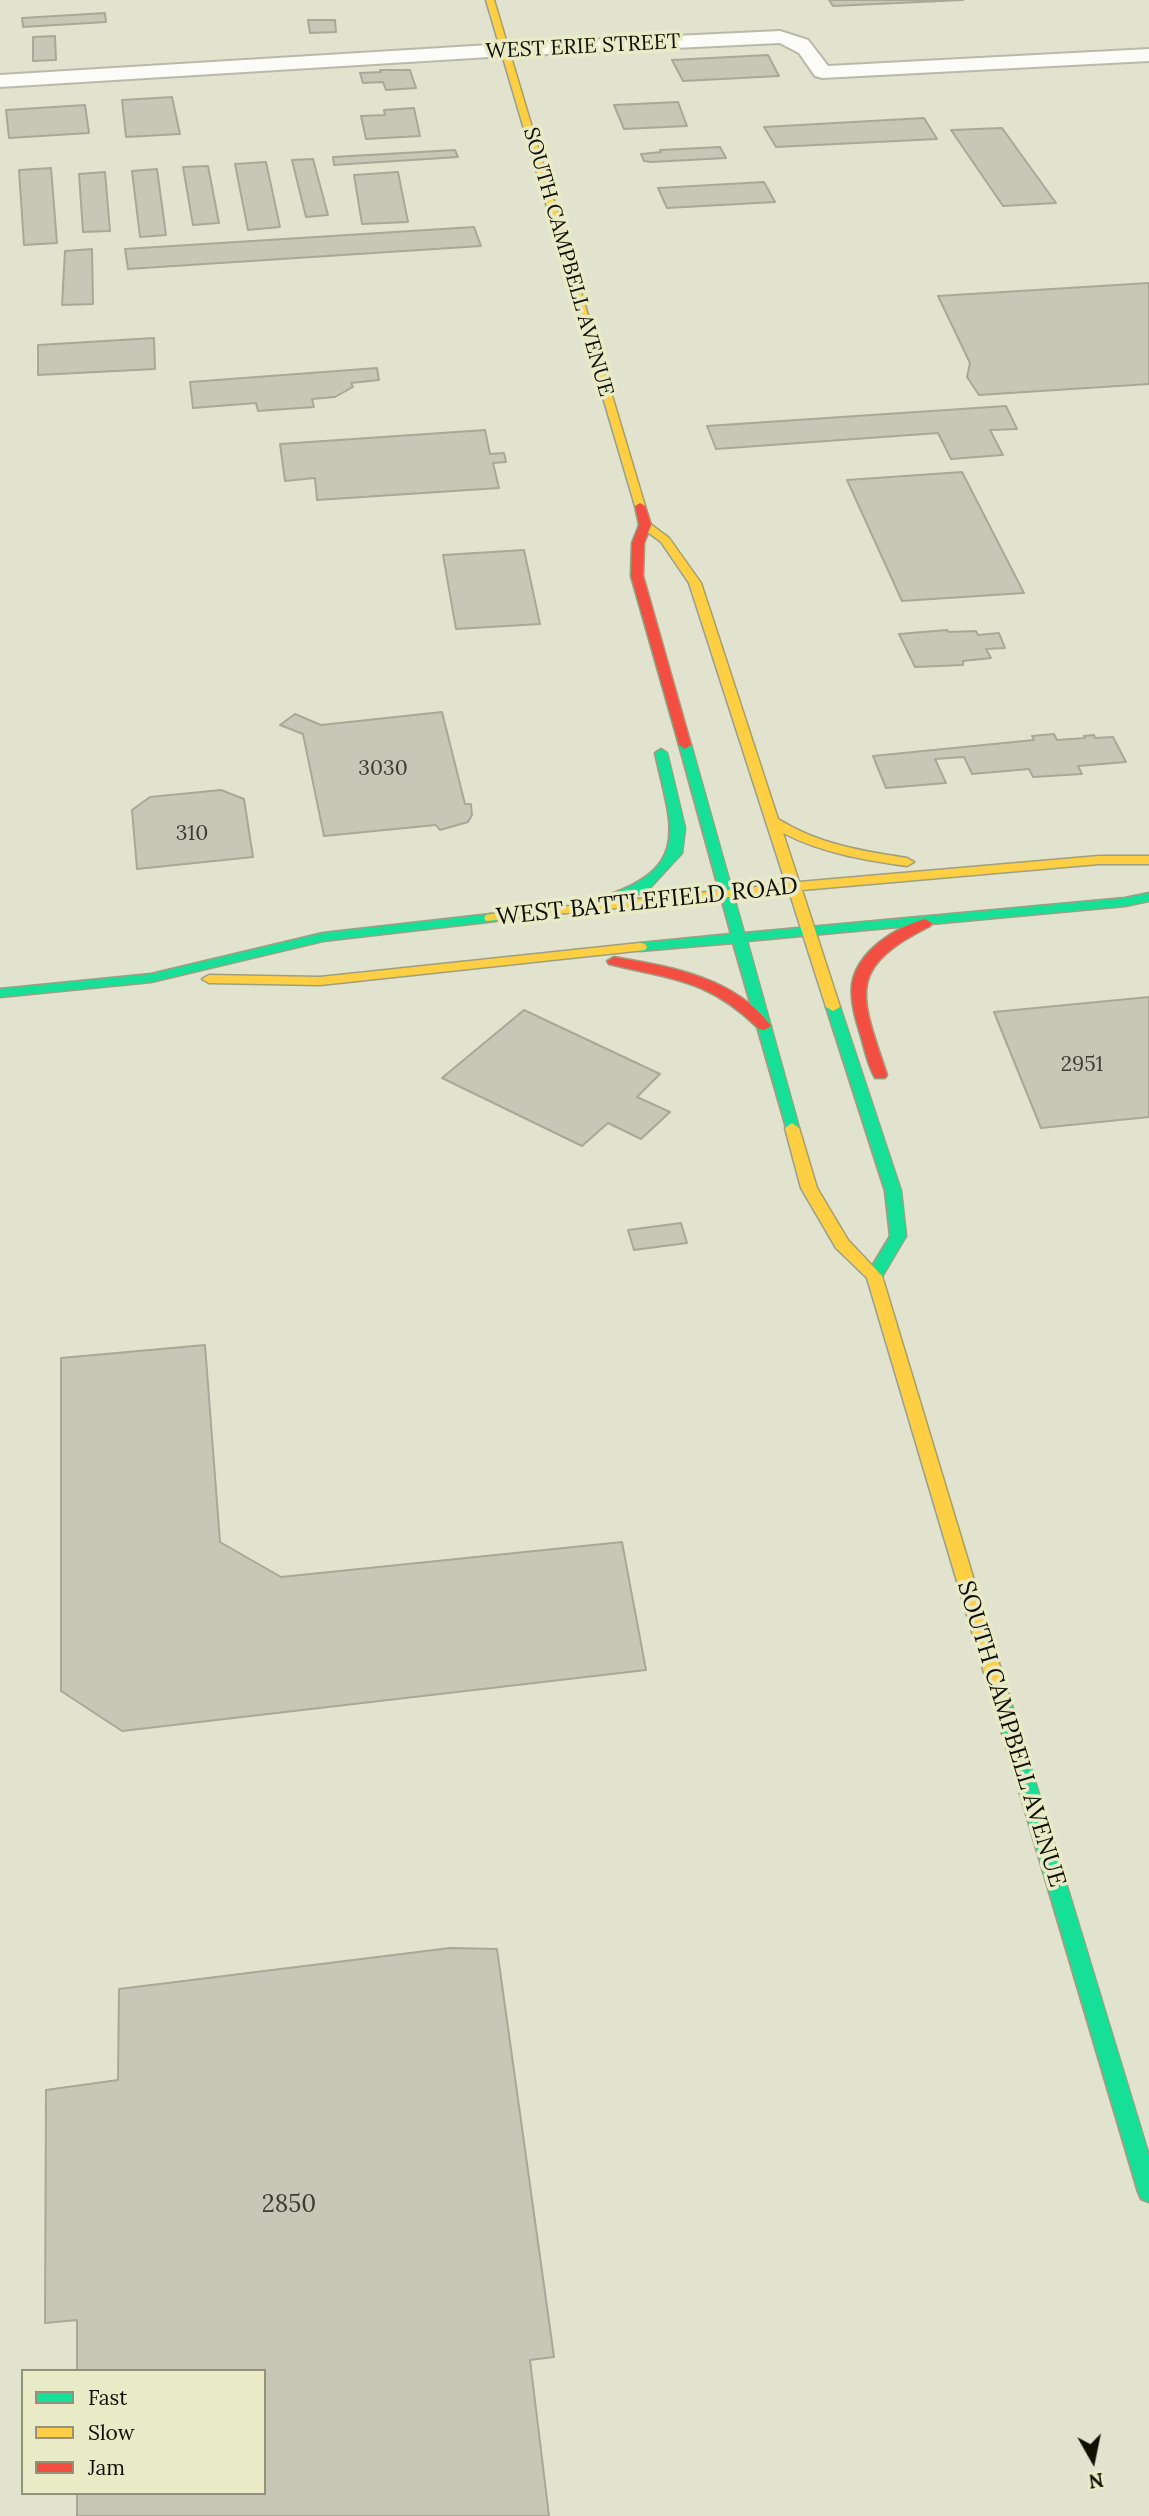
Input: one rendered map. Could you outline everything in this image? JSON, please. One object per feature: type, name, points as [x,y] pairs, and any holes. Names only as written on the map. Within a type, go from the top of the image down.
[{"type":"main road","name":"SOUTH CAMPBELL AVENUE","points":[[490,0],[645,525],[638,543],[637,576],[809,1188],[842,1244],[874,1276],[1149,2192]]},
{"type":"main road","points":[[645,525],[665,540],[695,583],[893,1191],[898,1236],[874,1276]]},
{"type":"main road","points":[[656,706],[663,672]]},
{"type":"main road","points":[[569,910],[642,888],[675,853],[678,828],[658,739]]},
{"type":"main road","points":[[771,819],[795,836],[847,853],[971,871]]},
{"type":"main road","name":"WEST BATTLEFIELD ROAD","points":[[150,978],[323,937],[726,893],[1099,860],[1149,860]]},
{"type":"main road","name":"WEST BATTLEFIELD ROAD","points":[[0,993],[150,978],[320,981],[740,936],[1149,897]]},
{"type":"main road","points":[[885,1093],[857,985],[869,962],[890,942],[905,930],[940,918]]},
{"type":"main road","points":[[578,953],[665,971],[714,986],[744,1004],[764,1026]]},
{"type":"main road","points":[[883,1163],[890,1122]]},
{"type":"street","name":"WEST ERIE STREET","points":[[0,81],[506,50],[780,37],[803,44],[822,72],[1149,55]]},
{"type":"building","points":[[829,0],[963,0],[833,6]]},
{"type":"building","points":[[105,13],[106,22],[23,27],[22,18]]},
{"type":"building","points":[[308,20],[335,20],[336,32],[310,33]]},
{"type":"building","points":[[55,36],[56,60],[33,61],[33,37]]},
{"type":"building","points":[[768,55],[779,76],[683,81],[672,60]]},
{"type":"building","points":[[380,70],[410,70],[416,88],[386,90],[383,82],[363,83],[360,73],[381,72]]},
{"type":"building","points":[[172,97],[180,134],[126,137],[122,100]]},
{"type":"building","points":[[678,102],[687,126],[624,129],[614,105]]},
{"type":"building","points":[[85,105],[89,133],[9,138],[6,110]]},
{"type":"building","points":[[414,108],[420,136],[366,139],[361,116],[385,115],[384,110]]},
{"type":"building","points":[[924,118],[937,139],[776,147],[764,127]]},
{"type":"building","points":[[1002,128],[1056,203],[1003,206],[951,130]]},
{"type":"building","points":[[720,147],[726,158],[651,162],[644,161],[641,154],[661,152],[660,150]]},
{"type":"building","points":[[455,150],[458,157],[334,165],[333,157]]},
{"type":"building","points":[[313,159],[328,215],[306,217],[292,160]]},
{"type":"building","points":[[266,162],[280,227],[248,230],[235,164]]},
{"type":"building","points":[[208,166],[219,223],[193,225],[183,167]]},
{"type":"building","points":[[51,168],[57,243],[24,245],[19,170]]},
{"type":"building","points":[[157,169],[166,235],[140,237],[132,171]]},
{"type":"building","points":[[105,172],[110,231],[83,232],[79,174]]},
{"type":"building","points":[[398,172],[408,222],[362,224],[354,175]]},
{"type":"building","points":[[764,182],[775,202],[667,208],[658,188]]},
{"type":"building","points":[[474,227],[481,246],[128,269],[125,249]]},
{"type":"building","points":[[92,249],[93,304],[62,305],[65,251]]},
{"type":"building","points":[[1149,283],[1149,384],[979,395],[967,377],[970,363],[938,296]]},
{"type":"building","points":[[154,338],[155,369],[38,375],[38,345]]},
{"type":"building","points":[[377,368],[379,380],[351,383],[353,387],[335,397],[312,399],[314,407],[258,411],[256,403],[193,408],[190,382]]},
{"type":"building","points":[[1006,406],[1017,429],[990,430],[1003,455],[951,459],[938,433],[716,449],[707,426]]},
{"type":"building","points":[[485,430],[490,454],[504,453],[506,462],[493,463],[499,488],[317,500],[315,478],[285,481],[280,444]]},
{"type":"building","points":[[962,472],[1024,593],[902,601],[847,480]]},
{"type":"building","points":[[524,550],[540,624],[456,629],[443,555]]},
{"type":"building","points":[[947,630],[976,631],[978,635],[999,633],[1005,648],[986,649],[991,658],[963,661],[963,665],[915,667],[899,634]]},
{"type":"building","points":[[442,712],[465,804],[471,804],[472,815],[468,822],[440,830],[436,825],[324,836],[303,734],[280,725],[295,714],[321,725]]},
{"type":"building","points":[[1054,734],[1057,740],[1094,735],[1095,738],[1113,737],[1126,762],[1078,766],[1082,774],[1033,777],[1029,769],[972,774],[964,757],[935,759],[946,783],[886,788],[873,756],[1034,740],[1032,736]]},
{"type":"building","points":[[221,790],[244,799],[253,857],[137,869],[132,810],[150,797]]},
{"type":"building","points":[[1149,997],[1149,1117],[1041,1128],[994,1012]]},
{"type":"building","points":[[524,1010],[660,1074],[637,1097],[670,1112],[641,1139],[608,1123],[582,1146],[442,1078]]},
{"type":"building","points":[[681,1223],[687,1243],[634,1250],[628,1230]]},
{"type":"building","points":[[205,1345],[220,1542],[281,1577],[622,1542],[646,1670],[122,1731],[61,1691],[61,1358]]},
{"type":"building","points":[[450,1948],[497,1949],[554,2357],[530,2360],[549,2516],[77,2516],[77,2495],[266,2495],[266,2369],[77,2369],[77,2320],[45,2323],[46,2090],[118,2080],[119,1989]]},
{"type":"traffic: fast","points":[[685,745],[792,1128]]},
{"type":"traffic: fast","points":[[613,898],[642,888],[675,853],[678,828],[661,753]]},
{"type":"traffic: fast","points":[[640,947],[1125,902],[1149,897]]},
{"type":"traffic: fast","points":[[0,993],[151,978],[323,937],[491,918]]},
{"type":"traffic: fast","points":[[833,1007],[893,1191],[898,1236],[874,1276]]},
{"type":"traffic: fast","points":[[1000,1696],[1149,2192]]},
{"type":"traffic: slow","points":[[490,0],[640,506]]},
{"type":"traffic: slow","points":[[645,525],[665,540],[695,583],[833,1007]]},
{"type":"traffic: slow","points":[[770,819],[818,844],[907,862]]},
{"type":"traffic: slow","points":[[491,918],[792,887],[1099,860],[1149,860]]},
{"type":"traffic: slow","points":[[209,979],[320,981],[640,947]]},
{"type":"traffic: slow","points":[[792,1128],[809,1188],[842,1244],[874,1276],[1000,1696]]},
{"type":"traffic: jam","points":[[640,506],[645,525],[638,543],[637,576],[685,745]]},
{"type":"traffic: jam","points":[[880,1075],[864,1024],[859,984],[864,968],[876,952],[925,923]]},
{"type":"traffic: jam","points":[[614,961],[695,979],[730,997],[764,1026]]}]
